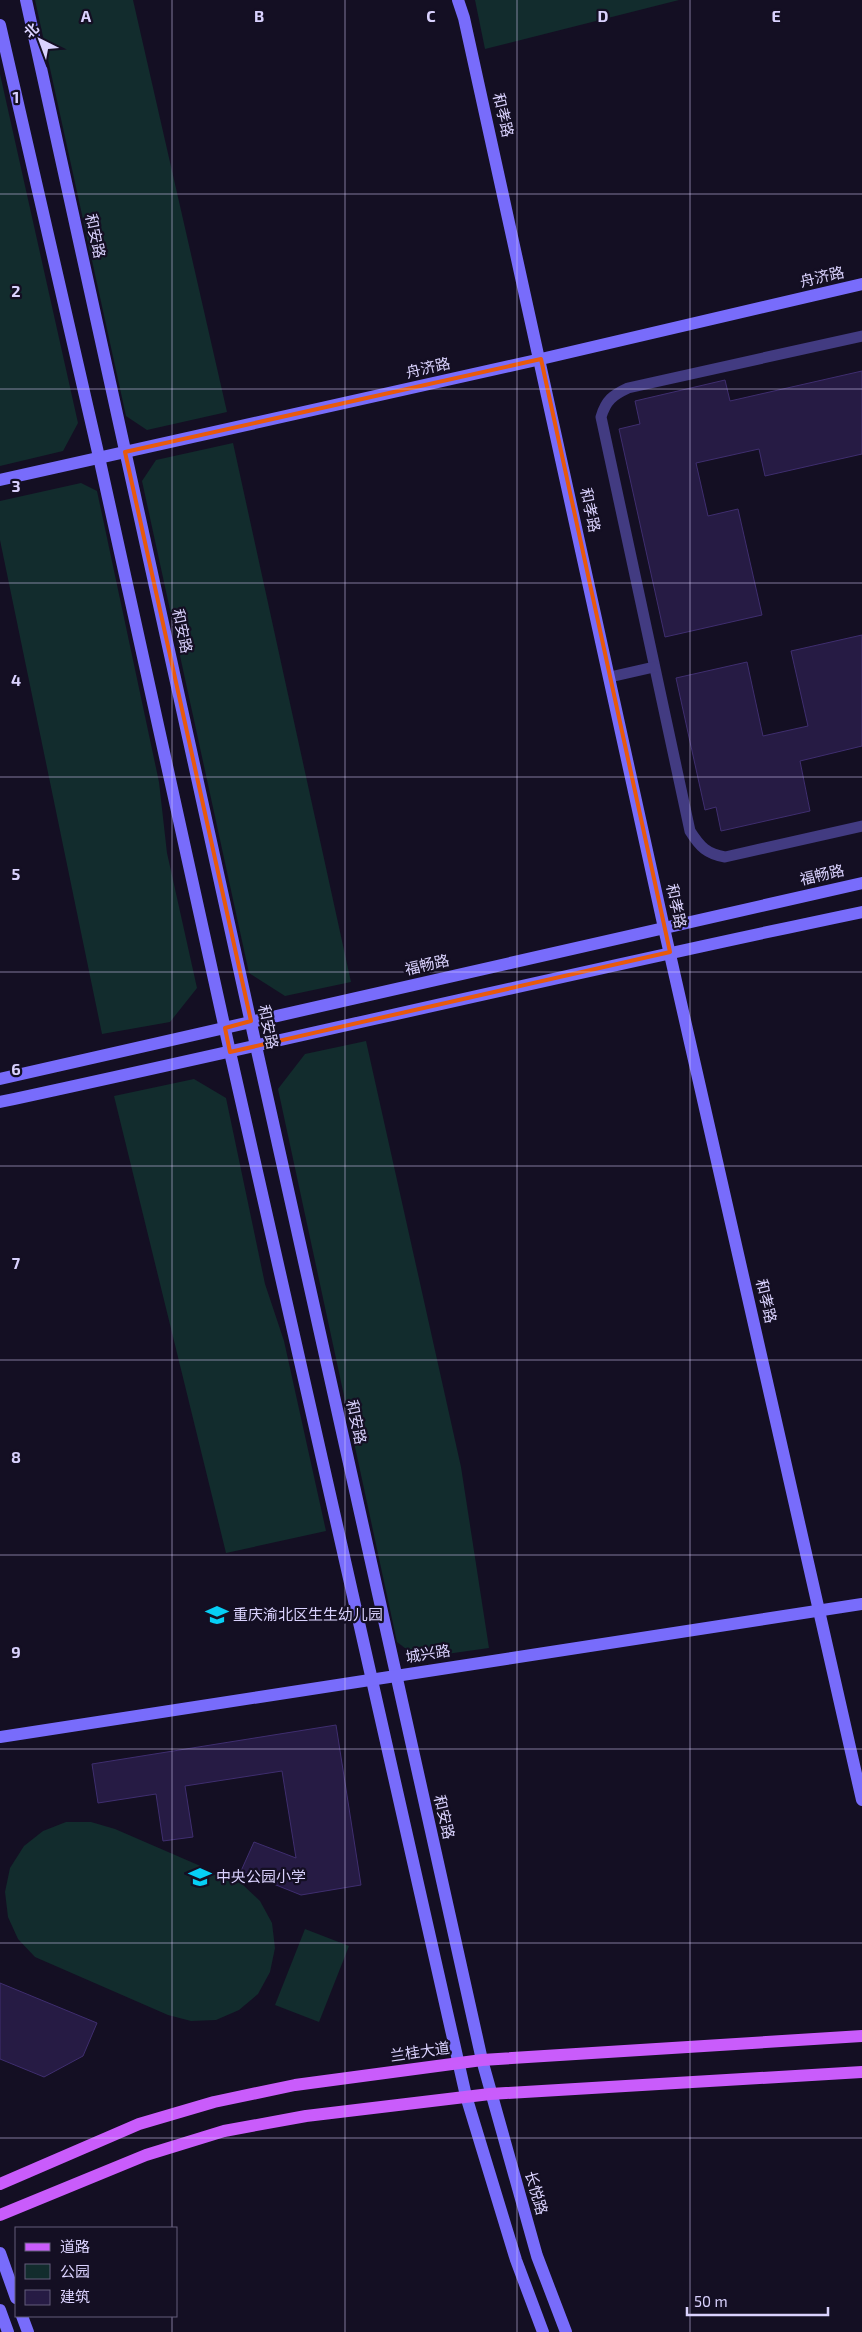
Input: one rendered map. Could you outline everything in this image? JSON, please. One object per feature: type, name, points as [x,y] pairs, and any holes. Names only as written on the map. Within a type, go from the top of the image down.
[{"type":"main road","name":"和安路","points":[[26,0],[395,1675],[482,2060]]},
{"type":"main road","points":[[458,0],[464,18]]},
{"type":"main road","points":[[464,0],[464,18]]},
{"type":"main road","name":"和孝路","points":[[464,18],[541,359],[664,928],[862,1800]]},
{"type":"main road","points":[[0,25],[99,457],[230,1052],[466,2096],[516,2260],[543,2332]]},
{"type":"main road","name":"舟济路","points":[[0,480],[541,359],[862,284]]},
{"type":"main road","name":"福畅路","points":[[0,1079],[862,883]]},
{"type":"main road","points":[[0,1102],[670,952],[862,912]]},
{"type":"main road","name":"城兴路","points":[[0,1737],[862,1604]]},
{"type":"main road","name":"兰桂大道","points":[[0,2184],[139,2124],[214,2102],[295,2085],[482,2060],[862,2036]]},
{"type":"main road","name":"长悦路","points":[[482,2060],[537,2256],[566,2332]]},
{"type":"main road","points":[[0,2215],[146,2155],[224,2131],[306,2116],[490,2094],[862,2072]]},
{"type":"main road","points":[[0,2253],[15,2295]]},
{"type":"main road","points":[[0,2310],[8,2332]]},
{"type":"main road","points":[[22,2317],[28,2332]]},
{"type":"lane","points":[[862,336],[628,388],[614,395],[605,404],[601,417],[690,832],[699,846],[711,854],[725,857],[862,826]]},
{"type":"lane","points":[[610,677],[654,667]]},
{"type":"highlighted area","points":[[541,359],[670,952],[230,1052],[225,1028],[251,1021],[125,452]]},
{"type":"green space","points":[[35,0],[133,0],[227,412],[147,430],[126,416]]},
{"type":"green space","points":[[475,0],[679,0],[485,49]]},
{"type":"green space","points":[[0,74],[78,423],[63,451],[0,466]]},
{"type":"green space","points":[[233,443],[351,982],[285,996],[249,973],[142,481],[156,460]]},
{"type":"green space","points":[[81,483],[97,491],[159,782],[167,853],[197,988],[170,1022],[102,1034],[0,540],[0,501]]},
{"type":"green space","points":[[366,1041],[461,1467],[489,1648],[418,1658],[397,1642],[278,1089],[305,1054]]},
{"type":"green space","points":[[194,1079],[226,1098],[265,1284],[284,1341],[326,1531],[226,1553],[114,1096]]},
{"type":"green space","points":[[66,1822],[91,1822],[115,1829],[242,1884],[260,1901],[272,1923],[275,1948],[270,1972],[258,1994],[239,2010],[216,2020],[191,2021],[168,2015],[35,1957],[18,1939],[8,1917],[5,1892],[10,1868],[24,1846],[43,1831]]},
{"type":"green space","points":[[305,1929],[349,1946],[319,2022],[275,2005]]},
{"type":"building","points":[[862,371],[862,454],[765,476],[759,449],[696,463],[708,516],[738,509],[762,615],[665,637],[619,429],[640,424],[635,401],[725,380],[730,401]]},
{"type":"building","points":[[862,635],[862,746],[800,761],[810,811],[721,831],[716,807],[705,810],[676,678],[747,662],[763,736],[808,726],[791,651]]},
{"type":"building","points":[[336,1725],[361,1885],[301,1895],[241,1871],[254,1842],[296,1858],[282,1771],[185,1786],[193,1837],[163,1841],[156,1794],[98,1803],[92,1764]]},
{"type":"building","points":[[0,1983],[97,2023],[83,2056],[44,2077],[0,2059]]},
{"type":"place","name":"重庆渝北区生生幼儿园","points":[[217,1615]]},
{"type":"place","name":"中央公园小学","points":[[200,1877]]}]
